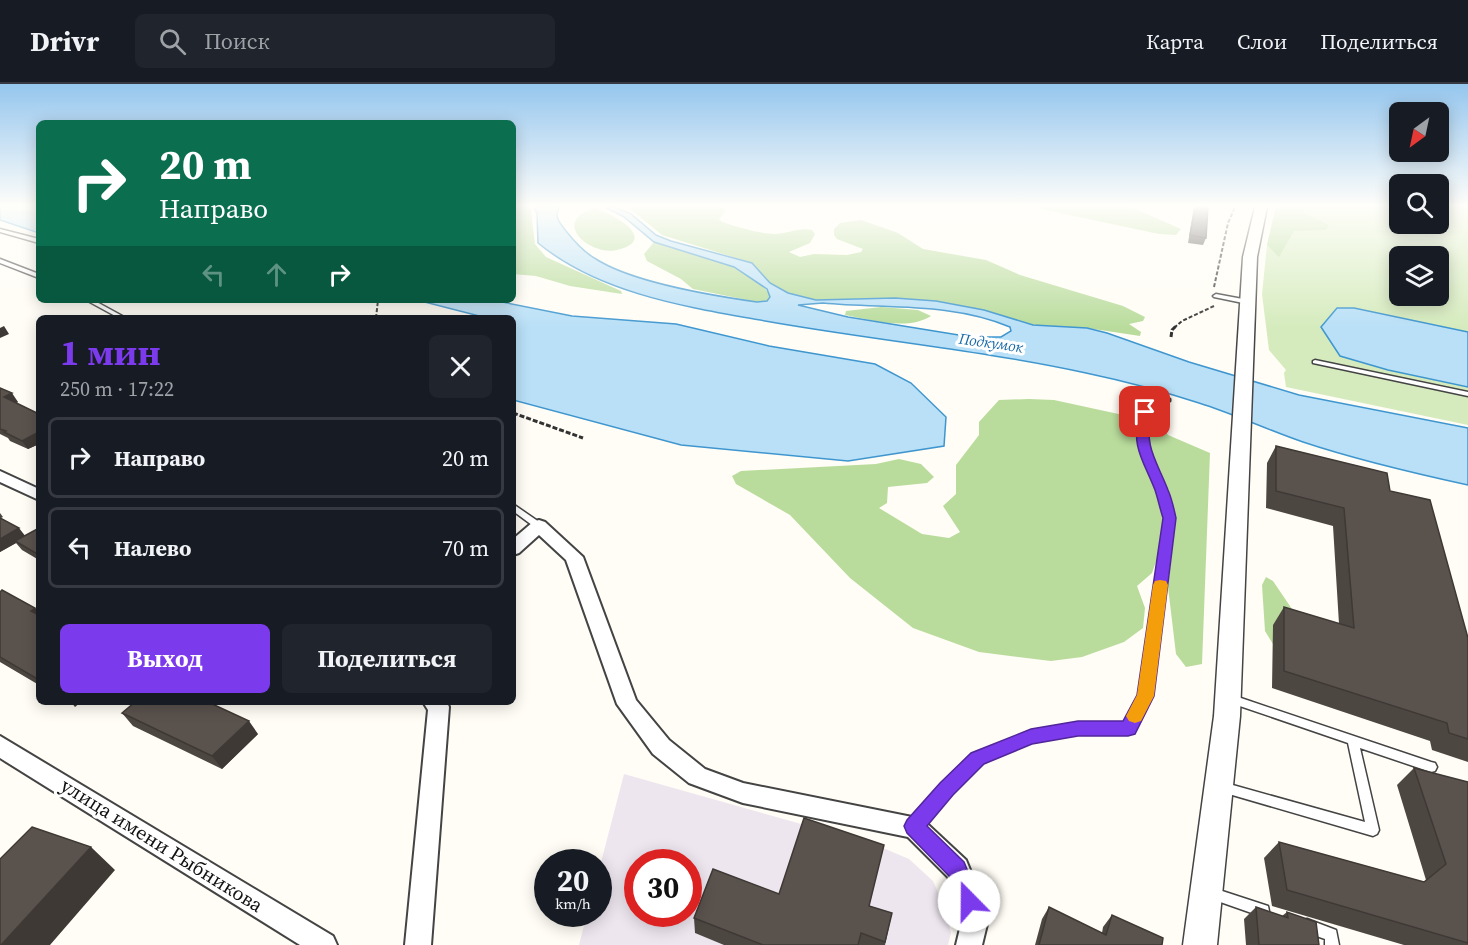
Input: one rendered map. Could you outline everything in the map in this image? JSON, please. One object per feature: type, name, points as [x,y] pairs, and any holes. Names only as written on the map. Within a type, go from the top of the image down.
[{"type":"street","points":[[1200,945],[1228,698],[1238,469],[1252,247]]},
{"type":"street","points":[[0,476],[36,494]]},
{"type":"street","points":[[516,546],[539,526],[574,557],[627,704],[661,747],[698,776],[743,793],[914,826],[957,870],[976,916],[969,945]]},
{"type":"street","points":[[418,945],[439,707],[437,705]]},
{"type":"street","name":"улица имени Рыбникова","points":[[0,746],[324,945]]},
{"type":"lane","points":[[0,261],[36,275]]},
{"type":"lane","points":[[1216,296],[1248,302]]},
{"type":"lane","points":[[95,303],[117,315]]},
{"type":"lane","points":[[1315,362],[1468,394]]},
{"type":"lane","points":[[914,826],[946,789],[978,759],[1031,736],[1078,729],[1128,729],[1145,696],[1170,518],[1161,490],[1146,458],[1142,429],[1145,412],[1168,400]]},
{"type":"lane","points":[[516,509],[539,526]]},
{"type":"lane","points":[[1228,698],[1431,767]]},
{"type":"lane","points":[[1219,786],[1373,830],[1353,740]]},
{"type":"lane","points":[[1206,891],[1274,915]]},
{"type":"lane","points":[[1297,923],[1330,935],[1332,945]]},
{"type":"path","points":[[1171,338],[1172,330],[1182,321],[1215,306],[1214,285],[1223,247]]},
{"type":"path","points":[[516,414],[583,438]]},
{"type":"shaded area","points":[[624,774],[876,845],[909,859],[933,881],[944,906],[951,933],[948,945],[579,945],[584,927],[612,927],[612,849],[604,849]]},
{"type":"green space","points":[[516,247],[538,247],[546,257],[621,291],[622,294],[570,286],[536,276],[516,274]]},
{"type":"green space","points":[[594,247],[624,247],[617,250]]},
{"type":"green space","points":[[650,247],[673,247],[719,261],[751,276],[763,286],[770,297],[767,301],[757,302],[693,289],[681,279],[647,261],[644,254]]},
{"type":"green space","points":[[701,247],[800,247],[789,252],[800,257],[814,254],[847,255],[861,252],[863,249],[858,247],[920,247],[986,260],[1020,275],[1123,306],[1145,317],[1143,321],[1129,324],[1141,332],[1140,336],[1087,328],[1033,325],[984,310],[936,301],[895,298],[816,300],[788,293],[770,283],[752,263]]},
{"type":"green space","points":[[1267,247],[1389,247],[1389,306],[1449,306],[1449,247],[1468,247],[1468,425],[1286,387],[1284,373],[1286,370],[1269,350],[1262,294]]},
{"type":"green space","points":[[1269,247],[1285,247],[1279,257]]},
{"type":"green space","points":[[881,307],[918,310],[931,316],[901,324],[845,315],[846,311]]},
{"type":"green space","points":[[999,400],[1054,400],[1160,423],[1168,435],[1210,453],[1202,664],[1186,667],[1176,654],[1168,587],[1172,552],[1160,550],[1152,573],[1137,586],[1145,608],[1143,628],[1124,642],[1082,657],[1051,661],[979,652],[913,628],[850,578],[790,515],[736,484],[732,476],[741,471],[876,464],[899,459],[921,464],[934,477],[927,483],[888,487],[887,503],[879,508],[922,534],[949,538],[960,532],[943,506],[956,494],[956,465],[979,435],[979,422]]},
{"type":"green space","points":[[1266,577],[1273,581],[1294,612],[1279,654],[1265,631],[1262,585]]},
{"type":"water","name":"Подкумок","points":[[544,247],[581,247],[592,256],[630,275],[674,287],[757,302],[767,301],[770,297],[767,289],[734,267],[671,247],[694,247],[752,263],[770,283],[788,293],[816,300],[895,298],[936,301],[984,310],[1033,325],[1087,328],[1299,395],[1468,428],[1468,485],[1344,455],[1157,390],[1046,365],[765,321],[675,304],[617,286],[589,275]],"holes":[[[823,303],[918,308],[988,319],[1010,327],[1011,331],[1001,337],[971,337],[848,317],[798,305]]]},
{"type":"water","points":[[429,303],[507,303],[572,316],[676,324],[769,346],[875,364],[911,383],[946,417],[944,446],[848,461],[681,445],[516,401],[516,315],[475,315]]},
{"type":"water","points":[[1337,308],[1354,308],[1468,332],[1468,387],[1388,370],[1340,356],[1321,327]]},
{"type":"building","points":[[0,388],[12,393],[4,397],[36,413],[36,434],[22,441],[0,429]]},
{"type":"building","points":[[1276,446],[1387,473],[1390,491],[1430,500],[1468,638],[1468,739],[1449,733],[1447,723],[1284,671],[1284,607],[1354,628],[1344,508],[1276,491]]},
{"type":"building","points":[[0,518],[19,528],[0,539]]},
{"type":"building","points":[[36,530],[36,553],[15,541]]},
{"type":"building","points":[[2,590],[35,608],[31,611],[36,614],[36,678],[0,657],[0,592]]},
{"type":"building","points":[[131,705],[214,705],[249,721],[212,756],[122,713]]},
{"type":"building","points":[[1414,768],[1468,782],[1468,943],[1287,890],[1279,842],[1424,882],[1446,864]]},
{"type":"building","points":[[804,818],[884,845],[869,906],[892,913],[885,942],[861,933],[858,945],[763,945],[702,921],[702,897],[713,869],[779,894]]},
{"type":"building","points":[[32,827],[91,847],[0,945],[0,859]]},
{"type":"building","points":[[1049,907],[1106,935],[1112,915],[1163,938],[1162,945],[1039,945]]},
{"type":"building","points":[[1256,907],[1288,918],[1287,912],[1316,922],[1319,945],[1259,945]]},
{"type":"slow traffic","points":[[1135,716],[1145,696],[1160,585]]},
{"type":"route","points":[[969,901],[957,870],[914,826],[946,789],[978,759],[1031,736],[1078,729],[1128,729],[1145,696],[1170,518],[1161,490],[1146,458],[1142,429],[1145,412]]}]
